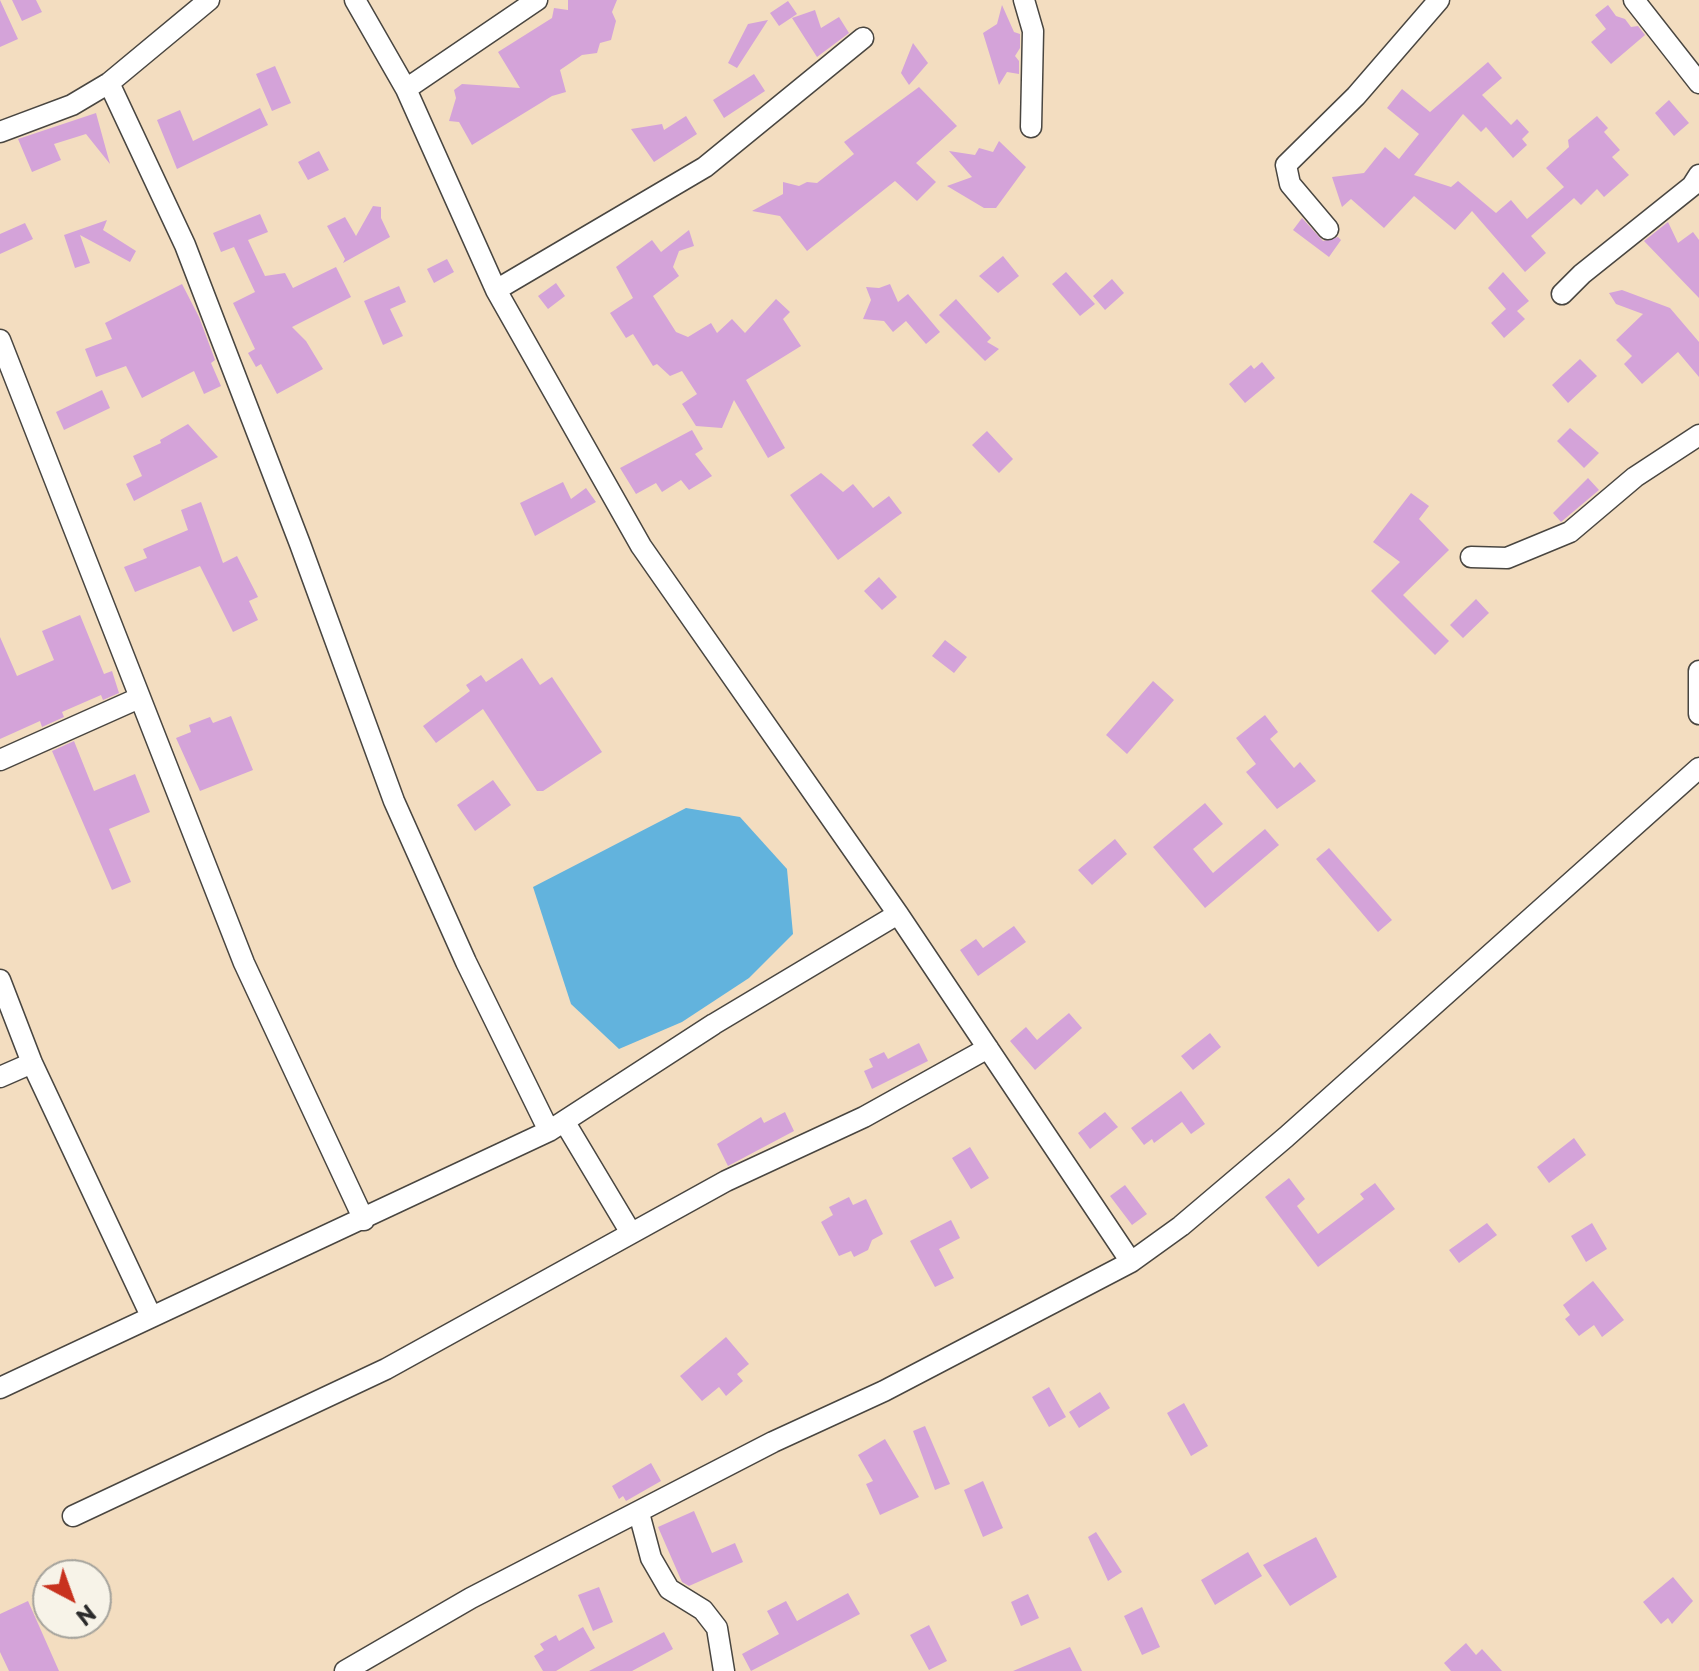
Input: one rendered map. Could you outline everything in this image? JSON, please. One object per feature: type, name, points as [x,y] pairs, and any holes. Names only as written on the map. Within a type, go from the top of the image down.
[{"type":"street","points":[[0,132],[72,105],[109,83],[209,0]]},
{"type":"street","points":[[355,0],[406,89],[496,290],[641,546],[898,914],[1131,1262]]},
{"type":"street","points":[[406,89],[537,0]]},
{"type":"street","points":[[1024,0],[1033,31],[1031,127]]},
{"type":"street","points":[[1328,229],[1290,184],[1286,165],[1356,96],[1439,0]]},
{"type":"street","points":[[1634,0],[1699,83]]},
{"type":"street","points":[[496,290],[705,167],[863,38]]},
{"type":"street","points":[[109,83],[185,245],[394,801],[466,962],[557,1126],[631,1233]]},
{"type":"street","points":[[1562,294],[1582,274],[1692,186],[1699,175]]},
{"type":"street","points":[[0,340],[244,963],[364,1220]]},
{"type":"street","points":[[1471,557],[1507,558],[1570,532],[1635,477],[1699,435]]},
{"type":"street","points":[[1699,671],[1699,714]]},
{"type":"street","points":[[0,760],[139,698]]},
{"type":"street","points":[[345,1671],[471,1598],[1131,1262],[1181,1226],[1286,1137],[1699,768]]},
{"type":"street","points":[[0,1388],[364,1220],[557,1126],[714,1024],[898,914]]},
{"type":"street","points":[[0,980],[32,1063],[151,1316]]},
{"type":"street","points":[[73,1516],[386,1369],[726,1181],[864,1117],[988,1048]]},
{"type":"street","points":[[0,1077],[32,1063]]},
{"type":"street","points":[[639,1513],[651,1558],[669,1589],[703,1610],[717,1628],[724,1671]]},
{"type":"water","points":[[686,808],[740,817],[787,869],[793,934],[749,978],[682,1022],[619,1049],[571,1004],[533,887]]},
{"type":"building","points":[[0,0],[18,39],[0,47]]},
{"type":"building","points":[[12,0],[36,0],[42,12],[22,21]]},
{"type":"building","points":[[568,0],[617,0],[612,12],[616,21],[611,40],[600,43],[597,53],[582,55],[560,70],[566,92],[552,96],[472,145],[459,122],[449,121],[456,98],[454,90],[462,84],[520,88],[498,52],[552,18],[554,8],[568,10]]},
{"type":"building","points":[[788,1],[797,14],[779,26],[770,13]]},
{"type":"building","points":[[1002,5],[1014,32],[1020,34],[1020,48],[1015,56],[1019,61],[1019,74],[1007,72],[999,85],[983,33],[997,24]]},
{"type":"building","points":[[1608,5],[1616,16],[1625,19],[1631,27],[1638,26],[1645,35],[1611,64],[1591,42],[1606,29],[1595,15]]},
{"type":"building","points":[[815,10],[821,28],[839,17],[849,33],[817,57],[792,18]]},
{"type":"building","points":[[768,20],[737,68],[728,63],[748,24]]},
{"type":"building","points":[[913,43],[928,63],[909,85],[901,73]]},
{"type":"building","points":[[1488,62],[1502,78],[1482,95],[1511,125],[1517,119],[1529,132],[1522,139],[1527,145],[1513,158],[1486,127],[1481,132],[1463,114],[1414,175],[1451,187],[1458,181],[1496,213],[1511,200],[1527,219],[1564,187],[1546,168],[1569,147],[1568,140],[1597,116],[1608,128],[1604,132],[1620,150],[1612,157],[1629,175],[1604,197],[1597,189],[1581,205],[1574,198],[1531,236],[1546,253],[1525,272],[1472,211],[1455,230],[1414,196],[1384,228],[1351,199],[1342,207],[1332,177],[1364,173],[1385,147],[1399,159],[1419,134],[1387,108],[1402,89],[1430,112]]},
{"type":"building","points":[[275,66],[291,103],[272,111],[256,74]]},
{"type":"building","points":[[754,74],[765,91],[724,118],[713,100]]},
{"type":"building","points":[[919,87],[957,126],[916,163],[936,182],[917,201],[895,181],[807,251],[780,216],[752,211],[783,194],[783,182],[799,186],[807,182],[817,183],[854,154],[844,142]]},
{"type":"building","points":[[1669,100],[1689,123],[1674,136],[1655,113]]},
{"type":"building","points":[[260,108],[268,125],[177,169],[157,120],[180,110],[193,141]]},
{"type":"building","points":[[96,113],[110,164],[86,134],[54,144],[61,160],[32,172],[18,139]]},
{"type":"building","points":[[686,116],[697,134],[654,162],[631,129],[662,124],[664,130]]},
{"type":"building","points":[[999,141],[1026,167],[996,208],[984,208],[947,186],[972,177],[949,151],[975,155],[979,148],[993,152]]},
{"type":"building","points":[[319,151],[329,170],[308,180],[298,162]]},
{"type":"building","points":[[373,206],[381,207],[381,218],[390,237],[343,263],[345,259],[327,226],[345,217],[356,236]]},
{"type":"building","points":[[260,214],[268,232],[248,240],[265,276],[285,273],[293,288],[336,267],[351,297],[292,327],[306,341],[323,369],[277,394],[261,364],[256,367],[248,353],[255,349],[233,303],[255,292],[234,247],[221,252],[213,233]]},
{"type":"building","points":[[1302,218],[1323,241],[1338,237],[1341,240],[1329,257],[1293,230]]},
{"type":"building","points":[[107,220],[103,230],[136,251],[130,262],[80,235],[90,263],[75,268],[64,235]]},
{"type":"building","points":[[1668,222],[1678,243],[1693,232],[1699,240],[1699,298],[1644,241]]},
{"type":"building","points":[[25,223],[33,239],[0,254],[0,234]]},
{"type":"building","points":[[689,230],[694,246],[679,251],[673,267],[679,276],[653,296],[676,332],[688,337],[711,323],[717,333],[732,319],[745,333],[776,299],[790,312],[783,319],[801,346],[746,380],[785,448],[768,458],[734,400],[722,428],[696,426],[682,404],[697,394],[682,371],[670,376],[657,364],[653,366],[633,334],[626,338],[610,313],[633,298],[616,267],[652,240],[661,252]]},
{"type":"building","points":[[1003,256],[1019,276],[998,293],[979,276]]},
{"type":"building","points":[[447,259],[454,272],[434,283],[427,269]]},
{"type":"building","points":[[1066,272],[1095,304],[1080,316],[1052,284]]},
{"type":"building","points":[[1503,272],[1529,301],[1517,311],[1525,319],[1504,338],[1491,323],[1506,309],[1488,288]]},
{"type":"building","points":[[1112,279],[1124,293],[1105,310],[1093,296]]},
{"type":"building","points":[[556,283],[565,296],[548,309],[538,296]]},
{"type":"building","points":[[182,284],[199,317],[215,360],[211,363],[221,386],[204,394],[194,371],[142,398],[126,366],[96,377],[85,349],[112,339],[105,323]]},
{"type":"building","points":[[890,284],[898,302],[908,294],[940,332],[926,344],[906,321],[893,332],[884,321],[863,319],[871,300],[866,287],[879,288]]},
{"type":"building","points":[[399,286],[406,302],[390,309],[403,336],[383,345],[364,301]]},
{"type":"building","points":[[1622,290],[1670,308],[1699,342],[1699,377],[1678,352],[1642,384],[1624,364],[1632,356],[1616,340],[1643,314],[1616,304],[1609,293]]},
{"type":"building","points":[[956,299],[991,338],[987,342],[999,349],[985,361],[939,315]]},
{"type":"building","points":[[1580,359],[1597,376],[1568,403],[1552,385]]},
{"type":"building","points":[[1262,362],[1275,378],[1245,403],[1229,384],[1251,365],[1254,369]]},
{"type":"building","points":[[102,390],[110,408],[64,430],[56,412]]},
{"type":"building","points":[[188,424],[218,457],[134,501],[126,484],[142,476],[133,456],[161,443],[160,440]]},
{"type":"building","points":[[1570,428],[1599,453],[1584,468],[1557,441]]},
{"type":"building","points":[[692,430],[703,449],[695,454],[712,476],[689,490],[681,480],[662,492],[656,483],[636,494],[620,468]]},
{"type":"building","points":[[987,431],[1013,459],[999,473],[972,445]]},
{"type":"building","points":[[821,473],[843,492],[853,484],[873,508],[889,496],[902,513],[838,560],[790,495]]},
{"type":"building","points":[[1588,478],[1599,490],[1561,522],[1553,513]]},
{"type":"building","points":[[563,482],[571,499],[586,488],[596,502],[535,536],[520,503]]},
{"type":"building","points":[[1411,493],[1429,506],[1419,519],[1449,550],[1403,595],[1449,641],[1435,655],[1371,591],[1400,562],[1373,542]]},
{"type":"building","points":[[201,502],[223,563],[237,556],[258,597],[249,601],[258,620],[233,632],[200,566],[135,592],[124,567],[147,558],[143,549],[188,530],[181,510]]},
{"type":"building","points":[[879,577],[897,597],[882,610],[864,591]]},
{"type":"building","points":[[1476,599],[1489,613],[1463,638],[1450,625]]},
{"type":"building","points":[[80,615],[104,674],[112,671],[119,693],[103,700],[101,695],[62,712],[64,717],[42,727],[40,721],[0,739],[0,637],[17,676],[54,660],[42,631]]},
{"type":"building","points":[[945,640],[967,657],[954,673],[932,656]]},
{"type":"building","points":[[522,658],[540,685],[552,677],[602,752],[543,791],[537,791],[483,709],[436,743],[423,726],[470,691],[466,685],[481,675],[486,682]]},
{"type":"building","points":[[1153,681],[1174,700],[1127,754],[1106,735]]},
{"type":"building","points":[[1265,715],[1278,732],[1270,739],[1294,768],[1300,762],[1316,781],[1277,809],[1246,772],[1256,764],[1236,738]]},
{"type":"building","points":[[231,716],[253,770],[200,791],[176,738],[191,732],[189,725],[210,717],[213,723]]},
{"type":"building","points":[[74,741],[94,791],[135,774],[150,812],[109,829],[131,882],[112,890],[52,751]]},
{"type":"building","points":[[493,780],[511,805],[475,831],[457,805]]},
{"type":"building","points":[[1205,803],[1223,824],[1193,849],[1213,873],[1265,829],[1279,845],[1205,908],[1153,847]]},
{"type":"building","points":[[1115,839],[1127,854],[1092,885],[1078,870]]},
{"type":"building","points":[[1329,848],[1392,920],[1378,932],[1316,859]]},
{"type":"building","points":[[1014,926],[1026,942],[978,976],[960,950],[976,939],[983,948]]},
{"type":"building","points":[[1069,1013],[1082,1028],[1035,1070],[1010,1041],[1026,1027],[1037,1040]]},
{"type":"building","points":[[1210,1033],[1221,1047],[1193,1070],[1181,1056]]},
{"type":"building","points":[[919,1043],[928,1061],[872,1089],[864,1071],[873,1067],[869,1059],[884,1052],[888,1059]]},
{"type":"building","points":[[1181,1091],[1205,1124],[1191,1134],[1182,1122],[1154,1143],[1152,1139],[1144,1145],[1131,1128]]},
{"type":"building","points":[[785,1112],[794,1131],[728,1166],[717,1144],[761,1117],[764,1123]]},
{"type":"building","points":[[1105,1112],[1118,1127],[1090,1149],[1078,1133]]},
{"type":"building","points":[[1574,1138],[1586,1155],[1549,1183],[1537,1167]]},
{"type":"building","points":[[970,1147],[989,1178],[971,1189],[952,1158]]},
{"type":"building","points":[[1289,1178],[1305,1199],[1297,1206],[1318,1234],[1364,1199],[1360,1194],[1375,1183],[1395,1209],[1318,1267],[1265,1197]]},
{"type":"building","points":[[1125,1185],[1147,1214],[1132,1225],[1110,1196]]},
{"type":"building","points":[[849,1197],[853,1205],[866,1199],[883,1234],[872,1240],[868,1250],[854,1257],[851,1251],[839,1256],[821,1222],[833,1215],[829,1207]]},
{"type":"building","points":[[951,1220],[960,1238],[939,1249],[954,1278],[935,1287],[910,1241]]},
{"type":"building","points":[[1487,1223],[1497,1235],[1459,1263],[1449,1250]]},
{"type":"building","points":[[1592,1223],[1607,1249],[1586,1262],[1571,1236]]},
{"type":"building","points":[[1593,1281],[1624,1320],[1602,1337],[1594,1325],[1579,1336],[1565,1319],[1570,1315],[1563,1305]]},
{"type":"building","points":[[726,1337],[749,1364],[737,1374],[743,1381],[726,1396],[719,1387],[702,1401],[680,1376]]},
{"type":"building","points":[[1049,1387],[1066,1417],[1049,1427],[1032,1397]]},
{"type":"building","points":[[1100,1392],[1110,1408],[1079,1428],[1069,1412]]},
{"type":"building","points":[[1184,1403],[1208,1446],[1191,1456],[1167,1413]]},
{"type":"building","points":[[925,1426],[950,1484],[935,1490],[913,1431]]},
{"type":"building","points":[[885,1439],[919,1497],[880,1515],[866,1484],[873,1481],[858,1455]]},
{"type":"building","points":[[651,1463],[661,1481],[626,1501],[623,1496],[619,1499],[612,1486]]},
{"type":"building","points":[[983,1481],[1003,1528],[983,1537],[964,1490]]},
{"type":"building","points":[[694,1511],[712,1553],[735,1543],[743,1562],[689,1586],[682,1582],[658,1527]]},
{"type":"building","points":[[1096,1532],[1122,1572],[1108,1581],[1088,1537]]},
{"type":"building","points":[[1316,1537],[1337,1577],[1290,1606],[1263,1565]]},
{"type":"building","points":[[1248,1552],[1262,1576],[1215,1605],[1201,1580]]},
{"type":"building","points":[[1673,1577],[1693,1601],[1672,1624],[1668,1618],[1661,1624],[1643,1602]]},
{"type":"building","points":[[599,1587],[613,1622],[593,1631],[578,1595]]},
{"type":"building","points":[[848,1593],[860,1614],[751,1671],[742,1654],[779,1634],[767,1611],[786,1601],[797,1621]]},
{"type":"building","points":[[1028,1594],[1039,1618],[1021,1626],[1011,1602]]},
{"type":"building","points":[[28,1601],[32,1610],[32,1639],[45,1639],[59,1671],[9,1671],[0,1652],[0,1614]]},
{"type":"building","points":[[1142,1607],[1160,1647],[1142,1655],[1124,1616]]},
{"type":"building","points":[[929,1625],[947,1661],[929,1670],[910,1635]]},
{"type":"building","points":[[583,1627],[595,1648],[556,1671],[543,1671],[534,1656],[544,1650],[540,1644],[556,1635],[559,1641]]},
{"type":"building","points":[[664,1632],[673,1649],[632,1671],[589,1671]]},
{"type":"building","points":[[1466,1643],[1476,1655],[1482,1649],[1502,1671],[1451,1671],[1444,1663]]},
{"type":"building","points":[[1070,1647],[1082,1671],[1013,1671]]}]
